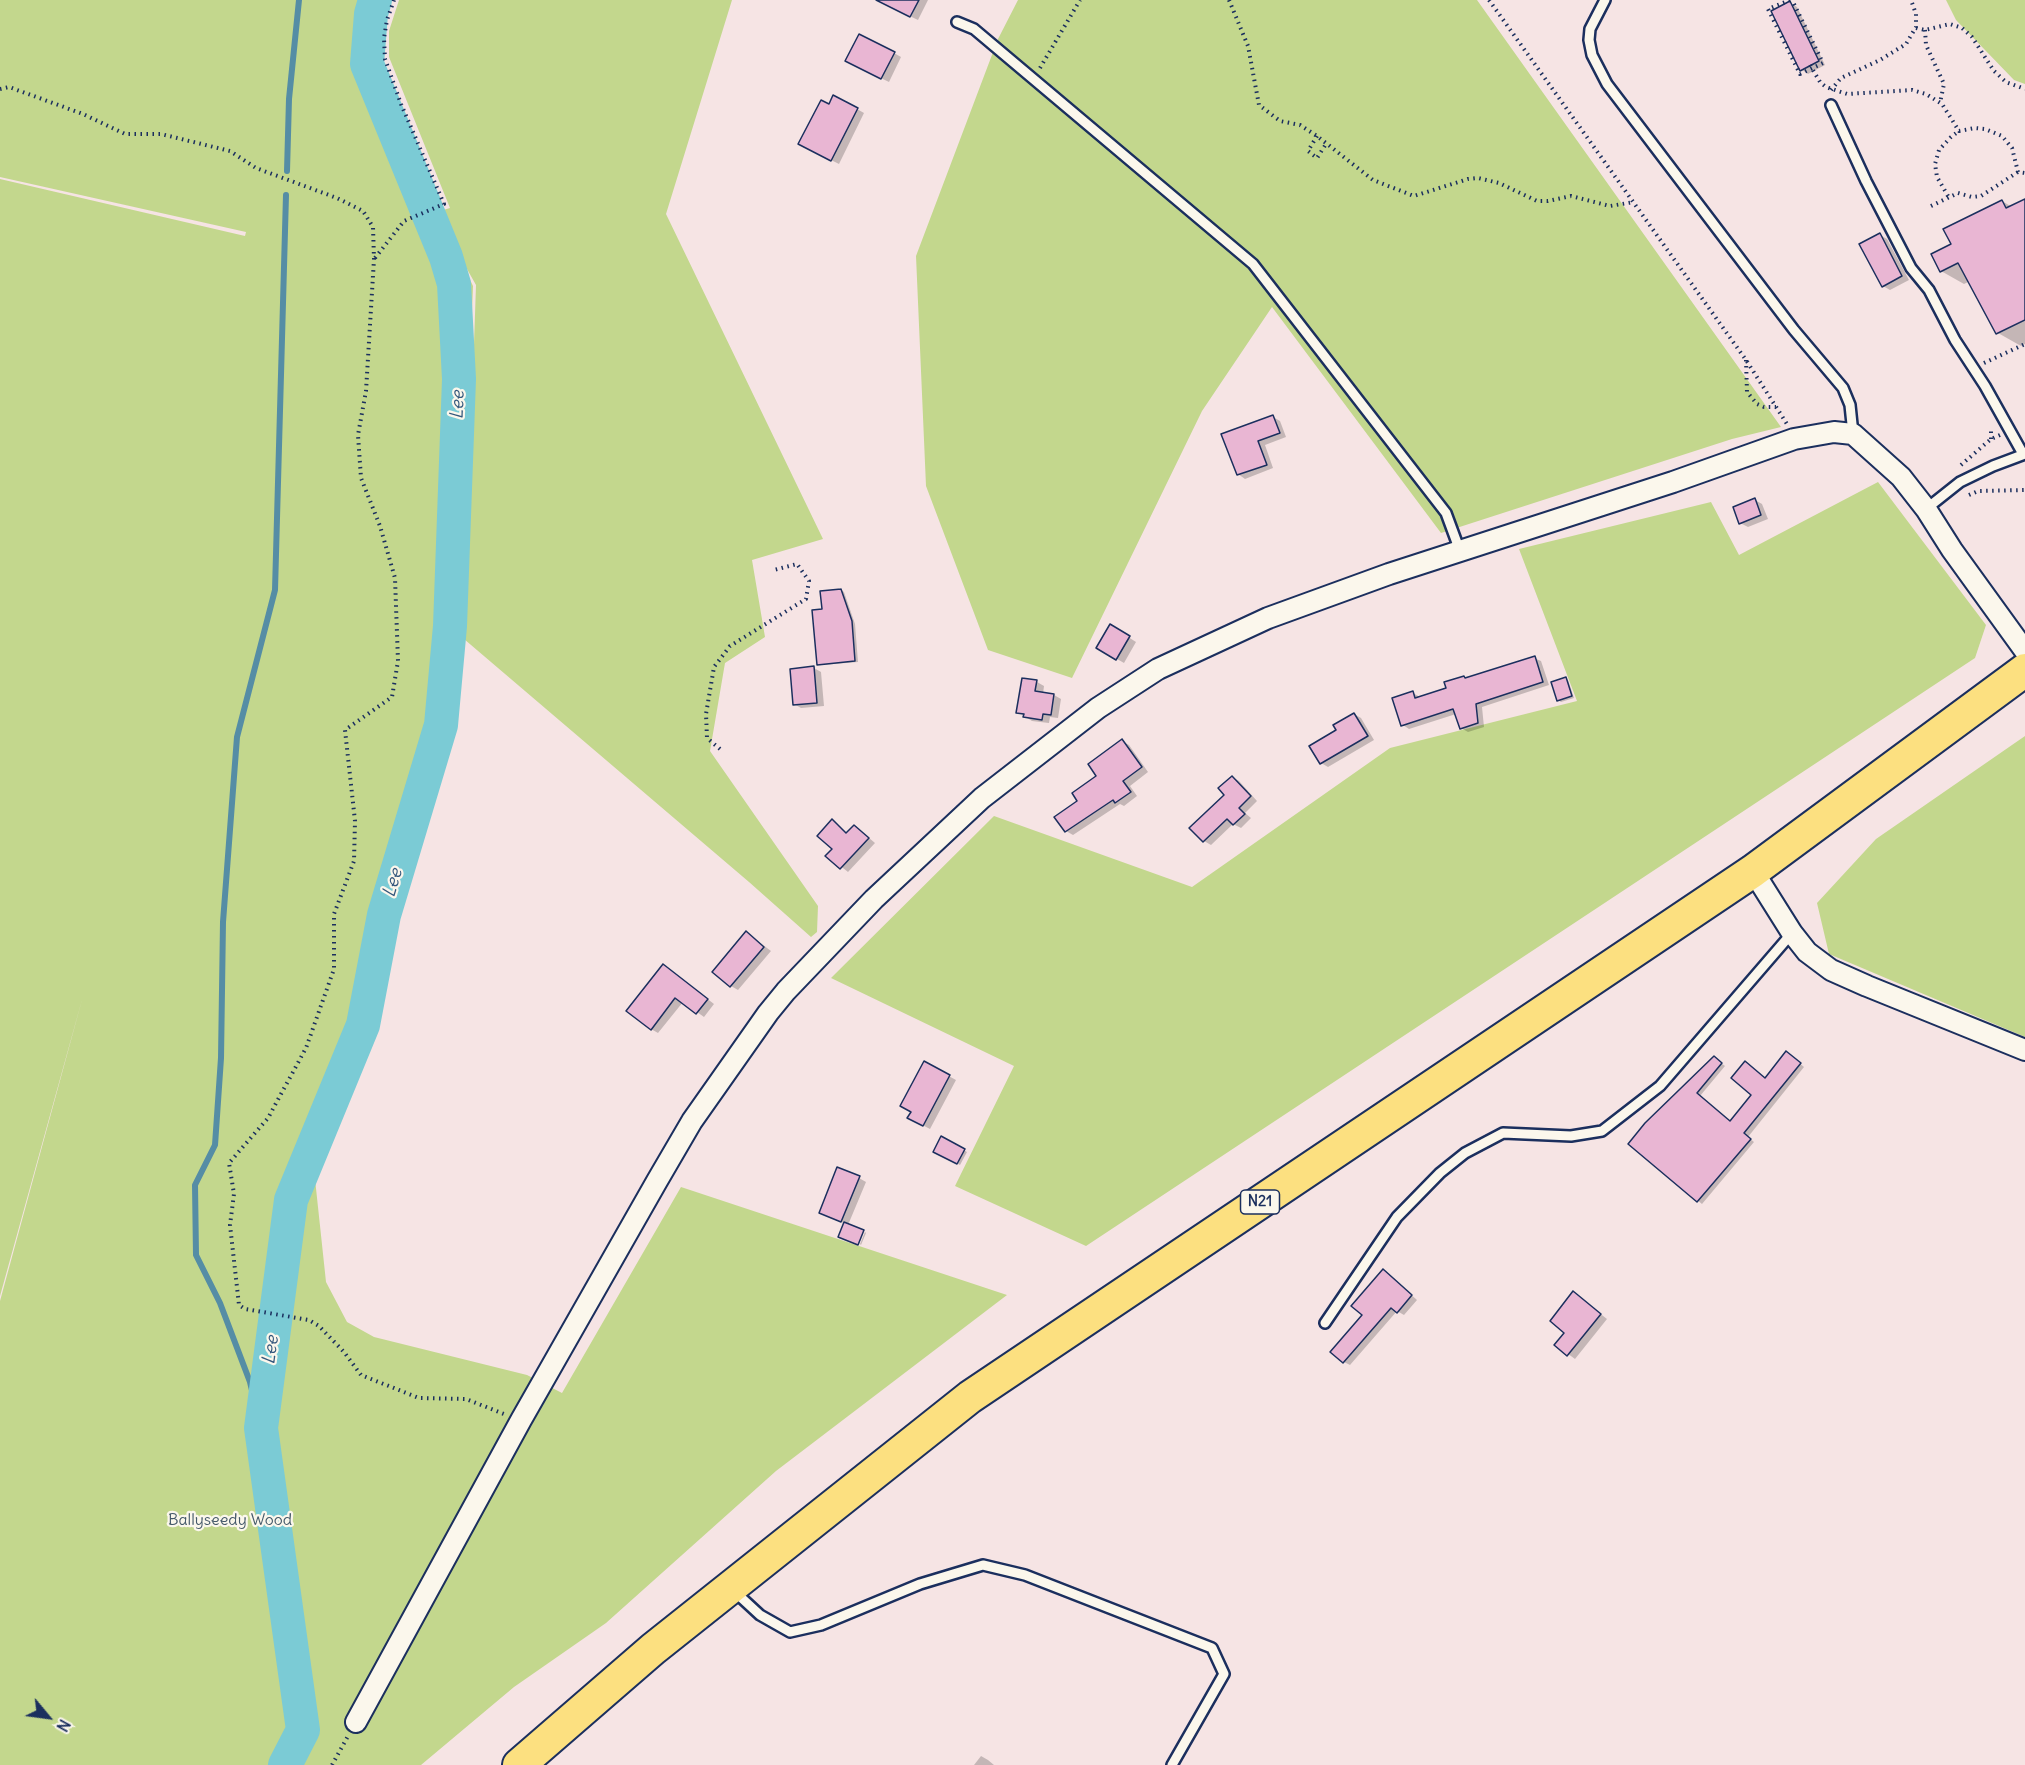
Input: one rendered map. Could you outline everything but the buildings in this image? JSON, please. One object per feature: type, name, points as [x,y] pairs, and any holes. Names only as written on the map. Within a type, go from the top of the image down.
[{"type":"highway","name":"N21","points":[[519,1765],[653,1649],[970,1397],[1753,871],[2025,670]]},
{"type":"street","points":[[356,1722],[520,1420],[692,1121],[768,1014],[794,982],[874,899],[982,798],[1111,699],[1158,669],[1268,618],[1794,439],[1834,432],[1853,434],[1901,477],[2025,651]]},
{"type":"street","points":[[1753,871],[1792,933],[1807,952],[1831,970],[2025,1050]]},
{"type":"lane","points":[[1605,0],[1590,29],[1589,40],[1592,55],[1604,79],[1794,330],[1843,388],[1850,405],[1853,434]]},
{"type":"lane","points":[[957,22],[974,29],[1253,264],[1446,513],[1460,551]]},
{"type":"lane","points":[[1831,105],[1866,181],[1911,268],[1929,291],[1955,340],[1985,386],[2024,454],[1960,482],[1926,509]]},
{"type":"lane","points":[[1325,1323],[1397,1217],[1440,1173],[1466,1153],[1503,1133],[1571,1136],[1602,1131],[1660,1086],[1792,933]]},
{"type":"lane","points":[[730,1587],[760,1615],[790,1632],[821,1625],[920,1584],[983,1565],[1025,1575],[1212,1648],[1224,1674],[1172,1765]]},
{"type":"path","points":[[374,259],[404,221],[444,204],[401,104],[385,59],[384,38],[394,0]]},
{"type":"path","points":[[1034,79],[1080,0]]},
{"type":"path","points":[[1229,0],[1248,46],[1258,105],[1280,121],[1300,125],[1317,136],[1372,180],[1414,196],[1478,178],[1499,183],[1537,201],[1572,196],[1610,206],[1634,202]]},
{"type":"path","points":[[1489,0],[1746,360],[1776,407],[1764,407],[1757,404],[1747,392],[1746,360]]},
{"type":"path","points":[[1791,0],[1823,63],[1800,74],[1768,9],[1791,0]]},
{"type":"path","points":[[1831,89],[1841,78],[1899,50],[1906,44],[1916,28],[1916,14],[1911,0]]},
{"type":"path","points":[[1916,28],[1925,30],[1950,24],[1962,28],[1972,38],[1994,71],[2006,82],[2025,90]]},
{"type":"path","points":[[1925,30],[1926,45],[1944,84],[1940,103]]},
{"type":"path","points":[[1811,67],[1820,82],[1831,89],[1855,95],[1901,90],[1918,91],[1940,103],[1959,131]]},
{"type":"path","points":[[0,89],[9,87],[41,98],[83,114],[125,134],[161,134],[230,151],[256,168],[337,198],[363,211],[373,227],[374,259],[366,391],[357,435],[361,478],[381,526],[395,578],[398,661],[392,697],[345,730],[355,821],[354,861],[334,914],[334,969],[301,1058],[268,1118],[229,1163],[234,1194],[230,1225],[239,1305],[245,1309],[309,1320],[344,1352],[361,1375],[419,1398],[466,1399],[488,1407]]},
{"type":"path","points":[[1948,196],[1937,177],[1935,164],[1939,150],[1959,131],[1985,129],[2002,136],[2012,148],[2018,172]]},
{"type":"path","points":[[1317,136],[1308,152],[1317,158],[1326,144]]},
{"type":"path","points":[[1931,206],[1958,193],[1981,196],[2018,172],[2025,173]]},
{"type":"path","points":[[1981,364],[2025,344]]},
{"type":"path","points":[[1953,471],[1991,439],[2001,435]]},
{"type":"path","points":[[1969,495],[1978,491],[2025,490]]},
{"type":"path","points":[[720,749],[707,738],[706,714],[714,667],[730,646],[806,599],[809,581],[797,564],[774,570]]},
{"type":"path","points":[[332,1765],[356,1722]]},
{"type":"green space","name":"Ballyseedy Wood","points":[[0,0],[386,0],[380,16],[381,60],[443,224],[440,211],[450,208],[389,57],[389,31],[399,0],[732,0],[666,214],[823,539],[752,560],[765,637],[725,663],[710,751],[818,906],[817,932],[811,937],[464,639],[476,285],[454,246],[473,286],[456,700],[397,906],[374,1027],[315,1179],[326,1282],[347,1322],[374,1337],[527,1375],[562,1393],[681,1187],[1007,1295],[776,1471],[606,1623],[514,1687],[421,1765],[0,1765],[0,1301],[83,996],[0,1296],[0,179],[245,236],[246,232],[0,177]]},
{"type":"green space","points":[[1018,0],[1477,0],[1781,427],[1732,439],[1441,533],[1272,307],[1202,411],[1072,678],[988,650],[926,486],[916,256],[998,39]]},
{"type":"green space","points":[[1946,0],[2025,0],[2025,84],[2014,80],[1956,20]]},
{"type":"green space","points":[[1878,482],[1986,625],[1975,658],[1086,1246],[955,1186],[1014,1066],[831,978],[994,816],[1192,887],[1390,748],[1577,701],[1519,549],[1711,502],[1739,555]]},
{"type":"green space","points":[[2025,736],[2025,1037],[1829,954],[1817,903],[1876,839]]},
{"type":"waterway","points":[[287,171],[289,99],[299,0]]},
{"type":"waterway","name":"Lee","points":[[285,1765],[303,1730],[261,1428],[291,1200],[363,1025],[384,915],[441,725],[450,626],[459,379],[454,284],[446,257],[367,64],[371,14],[375,0]]},
{"type":"waterway","points":[[261,1428],[250,1382],[220,1303],[196,1255],[195,1185],[215,1145],[221,1058],[223,922],[237,737],[275,590],[286,195]]}]
